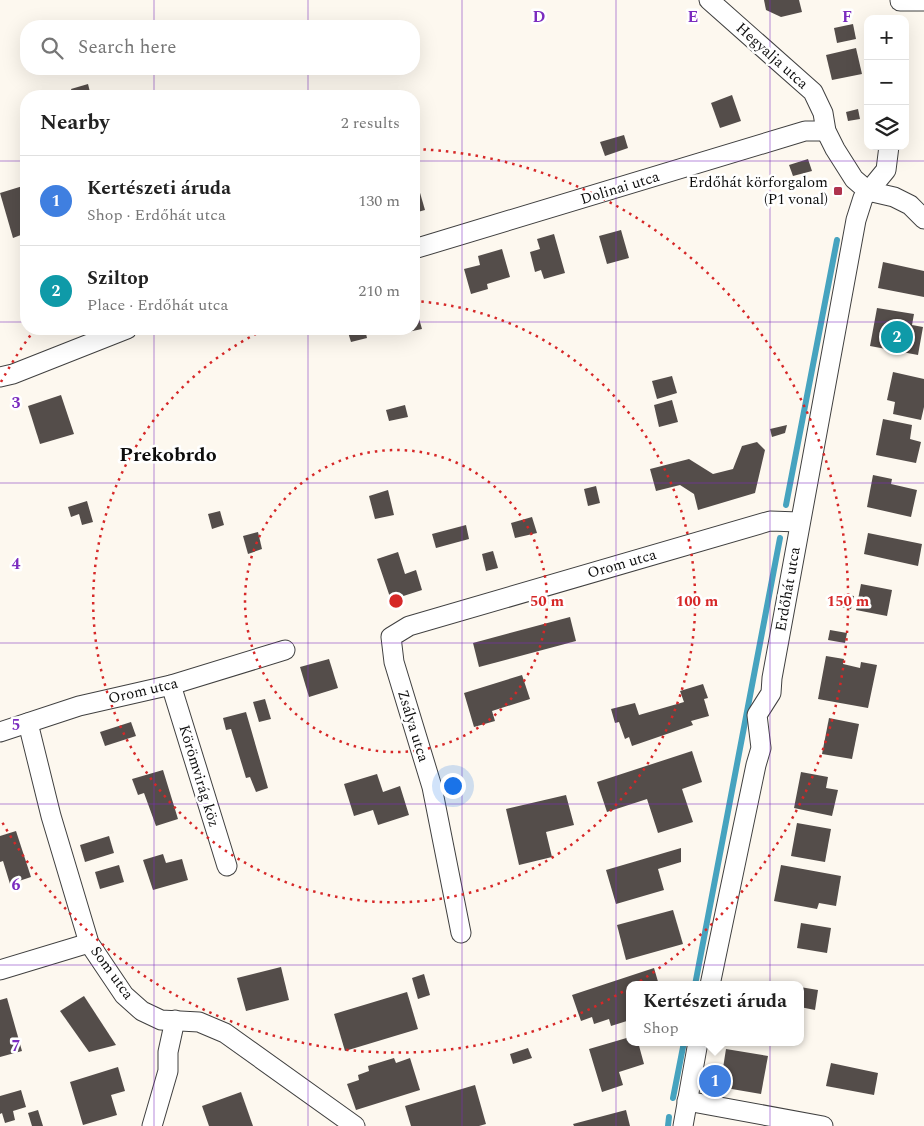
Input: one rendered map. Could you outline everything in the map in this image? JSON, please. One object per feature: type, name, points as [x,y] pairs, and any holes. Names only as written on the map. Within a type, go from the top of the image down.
[{"type":"street","name":"Hegyalja utca","points":[[709,0],[812,92],[823,114],[826,131],[850,175],[868,191],[917,204],[924,220]]},
{"type":"street","points":[[899,7],[924,1]]},
{"type":"street","name":"Dolinai utca","points":[[420,247],[805,132],[826,131]]},
{"type":"street","name":"Erdőhát utca","points":[[711,981],[761,748],[757,715],[771,693],[772,678],[800,522],[856,220],[859,207],[868,191],[886,170],[888,150]]},
{"type":"street","points":[[0,377],[13,374],[112,335]]},
{"type":"street","name":"Orom utca","points":[[391,637],[409,626],[770,521],[800,522]]},
{"type":"street","name":"Zsálya utca","points":[[391,637],[394,662],[432,787],[461,933]]},
{"type":"street","name":"Orom utca","points":[[0,732],[79,706],[170,685],[285,650]]},
{"type":"street","name":"Körömvirág köz","points":[[170,685],[227,866]]},
{"type":"street","name":"Som utca","points":[[28,723],[52,816],[89,943],[124,995],[142,1011],[161,1020],[199,1022],[225,1034],[355,1126]]},
{"type":"street","points":[[0,970],[89,943]]},
{"type":"street","points":[[152,1126],[168,1071],[168,1052],[175,1020]]},
{"type":"street","points":[[683,1126],[697,1046]]},
{"type":"street","points":[[687,1101],[823,1126]]},
{"type":"building","points":[[764,0],[799,0],[802,12],[781,17],[766,10]]},
{"type":"building","points":[[853,24],[856,39],[837,43],[834,28]]},
{"type":"building","points":[[856,48],[862,74],[832,80],[826,55]]},
{"type":"building","points":[[88,84],[90,90],[71,90]]},
{"type":"building","points":[[732,95],[741,121],[720,128],[711,103]]},
{"type":"building","points":[[858,109],[860,119],[848,121],[846,112]]},
{"type":"building","points":[[624,135],[628,148],[605,156],[600,142]]},
{"type":"building","points":[[808,159],[812,171],[793,176],[789,165]]},
{"type":"building","points":[[20,187],[20,235],[13,238],[0,193]]},
{"type":"building","points":[[420,193],[425,210],[420,211]]},
{"type":"building","points":[[621,230],[629,258],[607,264],[599,236]]},
{"type":"building","points":[[554,234],[565,273],[544,279],[541,270],[535,272],[530,252],[540,249],[537,239]]},
{"type":"building","points":[[502,249],[510,277],[487,284],[488,289],[471,294],[464,269],[480,265],[478,256]]},
{"type":"building","points":[[883,262],[924,271],[924,297],[878,288]]},
{"type":"building","points":[[877,308],[914,314],[912,325],[923,327],[918,355],[870,346]]},
{"type":"building","points":[[349,335],[366,335],[367,338],[351,342]]},
{"type":"building","points":[[893,372],[924,379],[924,407],[921,420],[893,414],[895,402],[887,400]]},
{"type":"building","points":[[672,376],[677,393],[657,399],[652,381]]},
{"type":"building","points":[[61,395],[74,434],[40,444],[28,406]]},
{"type":"building","points":[[672,400],[678,422],[659,427],[654,405]]},
{"type":"building","points":[[405,405],[408,417],[389,421],[386,410]]},
{"type":"building","points":[[883,419],[912,425],[910,439],[921,442],[916,463],[876,455]]},
{"type":"building","points":[[787,425],[785,433],[772,437],[770,429]]},
{"type":"building","points":[[757,442],[765,450],[755,493],[698,510],[694,494],[680,485],[656,491],[650,469],[689,459],[713,474],[733,469],[742,446]]},
{"type":"building","points":[[873,475],[892,479],[891,484],[917,490],[911,517],[867,507]]},
{"type":"building","points":[[596,486],[600,503],[588,506],[584,489]]},
{"type":"building","points":[[388,490],[394,515],[375,519],[369,496]]},
{"type":"building","points":[[87,501],[93,522],[82,525],[79,514],[71,517],[68,507]]},
{"type":"building","points":[[220,511],[224,525],[212,529],[208,514]]},
{"type":"building","points":[[532,517],[537,533],[515,538],[511,523]]},
{"type":"building","points":[[466,525],[469,539],[436,548],[432,534]]},
{"type":"building","points":[[258,532],[262,549],[248,554],[243,536]]},
{"type":"building","points":[[868,533],[922,544],[918,566],[864,554]]},
{"type":"building","points":[[493,551],[498,568],[486,571],[482,554]]},
{"type":"building","points":[[398,552],[405,574],[416,570],[422,590],[391,600],[377,559]]},
{"type":"building","points":[[861,584],[892,590],[887,616],[856,610]]},
{"type":"building","points":[[839,594],[854,596],[851,609],[837,606]]},
{"type":"building","points":[[570,617],[576,641],[479,667],[473,643]]},
{"type":"building","points":[[830,630],[847,633],[845,643],[828,640]]},
{"type":"building","points":[[826,656],[844,659],[843,664],[860,668],[861,662],[877,665],[868,708],[818,699]]},
{"type":"building","points":[[329,659],[338,688],[309,697],[300,667]]},
{"type":"building","points":[[522,675],[530,699],[492,711],[495,721],[474,727],[464,693]]},
{"type":"building","points":[[703,684],[708,698],[704,699],[709,716],[691,721],[693,725],[632,746],[629,737],[625,739],[619,722],[615,723],[611,709],[635,703],[639,715],[684,702],[680,691]]},
{"type":"building","points":[[265,699],[271,719],[259,722],[253,702]]},
{"type":"building","points":[[246,712],[268,788],[256,792],[250,777],[246,778],[231,729],[226,730],[223,718]]},
{"type":"building","points":[[829,718],[859,724],[852,759],[822,754]]},
{"type":"building","points":[[131,722],[136,736],[105,746],[100,732]]},
{"type":"building","points":[[692,751],[702,782],[682,789],[693,822],[658,833],[647,799],[607,812],[597,782]]},
{"type":"building","points":[[163,770],[178,819],[156,826],[144,793],[138,795],[132,779]]},
{"type":"building","points":[[801,772],[828,777],[826,788],[838,790],[832,816],[794,808]]},
{"type":"building","points":[[377,774],[383,792],[400,786],[409,815],[378,825],[373,810],[354,816],[344,784]]},
{"type":"building","points":[[566,795],[574,825],[546,832],[552,857],[519,865],[506,809]]},
{"type":"building","points":[[797,823],[831,829],[825,862],[791,856]]},
{"type":"building","points":[[16,831],[31,877],[10,884],[3,861],[0,862],[0,836]]},
{"type":"building","points":[[109,836],[114,853],[85,862],[80,845]]},
{"type":"building","points":[[681,848],[681,862],[658,869],[664,890],[616,904],[606,870]]},
{"type":"building","points":[[163,854],[166,863],[182,859],[188,880],[153,890],[143,860]]},
{"type":"building","points":[[119,865],[124,882],[100,889],[95,872]]},
{"type":"building","points":[[781,865],[841,876],[836,906],[819,903],[817,909],[774,901]]},
{"type":"building","points":[[673,910],[683,944],[626,960],[617,925]]},
{"type":"building","points":[[801,923],[831,928],[827,953],[797,948]]},
{"type":"building","points":[[281,967],[289,1000],[246,1011],[237,978]]},
{"type":"building","points":[[654,968],[658,981],[626,981],[626,1021],[611,1026],[609,1019],[594,1024],[592,1017],[581,1021],[572,995]]},
{"type":"building","points":[[424,974],[430,995],[418,999],[412,978]]},
{"type":"building","points":[[804,988],[818,990],[815,1010],[804,1008]]},
{"type":"building","points":[[407,992],[418,1029],[345,1051],[334,1014]]},
{"type":"building","points":[[84,996],[116,1045],[89,1052],[60,1011]]},
{"type":"building","points":[[7,998],[22,1051],[0,1057],[0,1000]]},
{"type":"building","points":[[626,1038],[626,1046],[639,1046],[644,1064],[619,1072],[623,1085],[602,1092],[589,1049]]},
{"type":"building","points":[[528,1048],[532,1058],[513,1064],[510,1054]]},
{"type":"building","points":[[726,1049],[768,1056],[761,1094],[720,1087]]},
{"type":"building","points":[[394,1058],[396,1063],[410,1058],[420,1090],[356,1110],[347,1084],[359,1080],[358,1075],[369,1071],[368,1066]]},
{"type":"building","points":[[831,1063],[878,1073],[874,1095],[826,1086]]},
{"type":"building","points":[[118,1067],[125,1091],[111,1095],[117,1115],[83,1125],[70,1082]]},
{"type":"building","points":[[475,1085],[486,1124],[479,1126],[411,1126],[405,1106]]},
{"type":"building","points":[[21,1090],[26,1107],[13,1111],[15,1120],[5,1123],[2,1113],[0,1114],[0,1096]]},
{"type":"building","points":[[241,1092],[253,1126],[209,1126],[202,1106]]},
{"type":"building","points":[[38,1110],[43,1126],[32,1126],[28,1113]]},
{"type":"building","points":[[626,1110],[630,1126],[574,1126],[573,1124]]},
{"type":"waterway","points":[[786,505],[837,240]]},
{"type":"waterway","points":[[696,981],[780,538]]},
{"type":"waterway","points":[[673,1098],[683,1046]]},
{"type":"waterway","points":[[668,1126],[669,1117]]},
{"type":"place","name":"Erdőhát körforgalom (P1 vonal)","points":[[838,191]]},
{"type":"place","name":"Sziltop","points":[[897,337]]},
{"type":"place","name":"Kertészeti áruda","points":[[715,1081]]},
{"type":"district","name":"Prekobrdo","points":[[168,455]]}]
